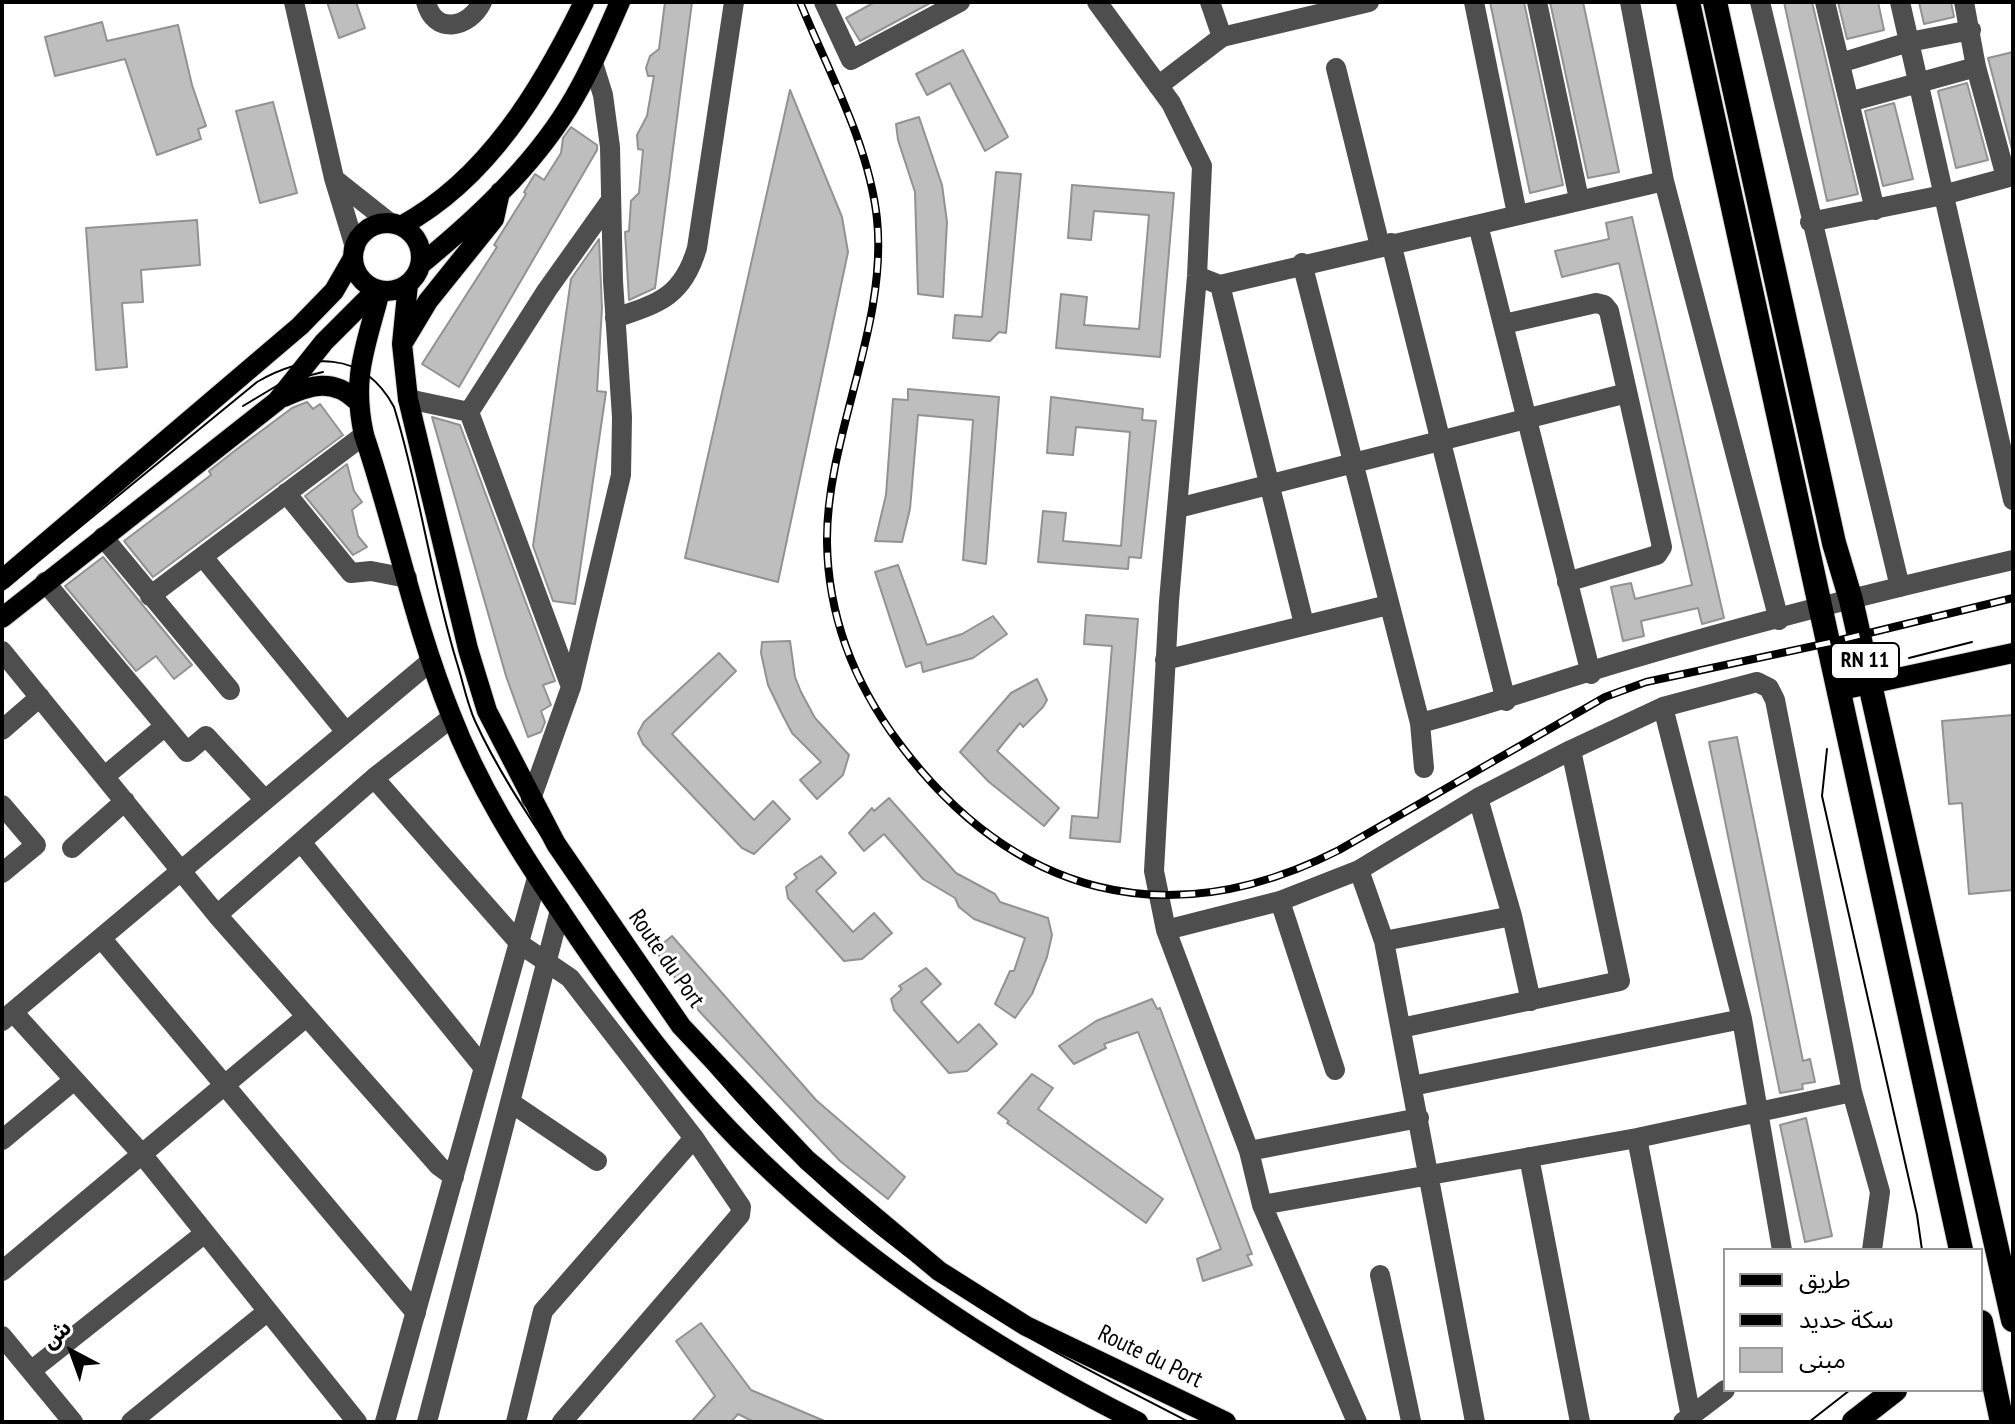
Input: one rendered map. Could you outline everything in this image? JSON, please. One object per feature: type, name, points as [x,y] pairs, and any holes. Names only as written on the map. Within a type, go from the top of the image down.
[{"type":"highway","name":"RN 11","points":[[1688,2],[1961,1248]]},
{"type":"highway","name":"RN 11","points":[[1715,2],[1834,543],[1851,600],[2013,1320]]},
{"type":"highway","points":[[1983,1332],[2002,1422]]},
{"type":"highway","points":[[1854,1422],[1892,1392]]},
{"type":"main road","points":[[2,580],[300,326],[334,291],[368,229],[396,225],[443,200],[479,166],[522,110],[584,2]]},
{"type":"main road","points":[[354,252],[359,277],[378,290],[400,289],[415,275],[500,192],[559,120],[593,63],[620,2]]},
{"type":"main road","points":[[402,344],[448,274],[494,219],[500,192]]},
{"type":"main road","points":[[396,225],[418,242],[415,275]]},
{"type":"main road","points":[[415,275],[448,274]]},
{"type":"main road","name":"Route du Port","points":[[415,275],[402,344],[408,399],[477,681],[499,737],[531,799],[580,879],[681,1026],[818,1169],[939,1271],[1026,1326],[1226,1422]]},
{"type":"main road","points":[[378,290],[357,378],[356,400],[364,435],[451,718],[490,801],[537,878],[611,984],[696,1093],[740,1141],[809,1204],[916,1293],[953,1318],[1001,1349],[1138,1422]]},
{"type":"main road","points":[[277,401],[324,342],[378,290]]},
{"type":"main road","points":[[2,618],[277,401],[302,389],[324,384],[342,389],[356,400]]},
{"type":"main road","points":[[1837,691],[2013,653]]},
{"type":"street","points":[[294,2],[354,252]]},
{"type":"street","points":[[426,2],[429,16],[438,23],[449,25],[464,20],[482,2]]},
{"type":"street","points":[[615,318],[654,305],[674,293],[690,273],[697,248],[734,2]]},
{"type":"street","points":[[824,2],[851,60],[960,2]]},
{"type":"street","points":[[1097,2],[1171,103],[1202,166],[1197,276],[1165,660],[1154,871],[1166,930],[1249,1151],[1262,1205],[1357,1422]]},
{"type":"street","points":[[1210,2],[1222,37]]},
{"type":"street","points":[[1158,86],[1222,37],[1314,8],[1369,2]]},
{"type":"street","points":[[1474,2],[1517,214]]},
{"type":"street","points":[[1537,2],[1579,199]]},
{"type":"street","points":[[1630,2],[1664,181],[1779,620]]},
{"type":"street","points":[[1760,2],[1810,222],[1900,587]]},
{"type":"street","points":[[1825,2],[1875,210]]},
{"type":"street","points":[[1900,2],[2013,500]]},
{"type":"street","points":[[1810,222],[1943,195],[2009,177],[1976,67],[1964,2]]},
{"type":"street","points":[[1840,63],[1909,42],[1971,30]]},
{"type":"street","points":[[531,799],[571,687],[621,475],[622,417],[611,200],[603,95],[593,63]]},
{"type":"street","points":[[1849,102],[1976,67]]},
{"type":"street","points":[[1336,68],[1439,442],[1506,701]]},
{"type":"street","points":[[334,178],[396,225]]},
{"type":"street","points":[[1197,276],[1220,285],[1302,263],[1664,181]]},
{"type":"street","points":[[469,412],[547,290],[611,200]]},
{"type":"street","points":[[1478,225],[1591,674]]},
{"type":"street","points":[[1302,263],[1420,723],[1424,768]]},
{"type":"street","points":[[1220,285],[1304,624]]},
{"type":"street","points":[[1504,324],[1596,303],[1604,305],[1627,393],[1661,552],[1567,582]]},
{"type":"street","points":[[1178,508],[1627,393]]},
{"type":"street","points":[[408,399],[469,412]]},
{"type":"street","points":[[469,412],[571,687]]},
{"type":"street","points":[[150,596],[364,435]]},
{"type":"street","points":[[286,493],[351,573],[371,571],[407,578]]},
{"type":"street","points":[[103,537],[230,690]]},
{"type":"street","points":[[203,557],[346,732]]},
{"type":"street","points":[[1420,723],[1506,701],[1621,662],[2013,560]]},
{"type":"street","points":[[45,582],[187,752],[206,736],[265,800]]},
{"type":"street","points":[[1165,660],[1388,605]]},
{"type":"street","points":[[2,651],[217,915],[439,1166],[454,1177]]},
{"type":"street","points":[[357,1422],[141,1153],[7,1016],[431,661]]},
{"type":"street","points":[[1166,930],[1280,901],[1359,870],[1478,798],[1571,750],[1663,707],[1757,682],[1769,688],[1775,700],[1852,1092],[1880,1192],[1872,1248]]},
{"type":"street","points":[[2,730],[40,697]]},
{"type":"street","points":[[1663,707],[1742,1019],[1782,1248]]},
{"type":"street","points":[[217,915],[374,778],[451,718]]},
{"type":"street","points":[[105,776],[165,726]]},
{"type":"street","points":[[1401,1028],[1617,984],[1621,977],[1571,750]]},
{"type":"street","points":[[374,778],[520,944],[570,978],[737,1197],[740,1215],[562,1422]]},
{"type":"street","points":[[1478,798],[1512,916],[1531,1001]]},
{"type":"street","points":[[72,848],[125,801]]},
{"type":"street","points":[[2,805],[36,845],[2,873]]},
{"type":"street","points":[[301,842],[484,1068]]},
{"type":"street","points":[[1359,870],[1384,941],[1419,1118],[1426,1178],[1475,1422]]},
{"type":"street","points":[[385,1422],[537,878]]},
{"type":"street","points":[[1280,901],[1335,1070]]},
{"type":"street","points":[[427,1422],[560,910]]},
{"type":"street","points":[[1384,941],[1512,916]]},
{"type":"street","points":[[101,938],[416,1313]]},
{"type":"street","points":[[2,1271],[306,1017]]},
{"type":"street","points":[[1412,1086],[1742,1019]]},
{"type":"street","points":[[2,1140],[73,1081]]},
{"type":"street","points":[[1262,1205],[1637,1138],[1852,1092]]},
{"type":"street","points":[[510,1102],[597,1161]]},
{"type":"street","points":[[1249,1151],[1419,1118]]},
{"type":"street","points":[[516,1422],[543,1311],[694,1138]]},
{"type":"street","points":[[1637,1138],[1687,1419],[1723,1392]]},
{"type":"street","points":[[1529,1157],[1580,1422]]},
{"type":"street","points":[[32,1370],[205,1233]]},
{"type":"street","points":[[1380,1275],[1413,1422]]},
{"type":"street","points":[[131,1422],[268,1311]]},
{"type":"street","points":[[2,1336],[73,1422]]},
{"type":"building","points":[[327,2],[356,2],[365,28],[339,38]]},
{"type":"building","points":[[665,2],[692,2],[655,288],[629,300],[625,232],[629,231],[631,201],[639,193],[643,150],[638,149],[637,135],[647,116],[654,76],[648,76],[646,68],[650,56],[659,49]]},
{"type":"building","points":[[875,2],[932,2],[860,41],[846,18]]},
{"type":"building","points":[[1490,2],[1524,2],[1563,185],[1530,193]]},
{"type":"building","points":[[1550,2],[1583,2],[1619,172],[1588,178]]},
{"type":"building","points":[[1784,2],[1812,2],[1858,194],[1827,201]]},
{"type":"building","points":[[1838,2],[1878,2],[1884,30],[1847,39]]},
{"type":"building","points":[[1919,2],[1951,2],[1954,17],[1924,24]]},
{"type":"building","points":[[102,22],[107,41],[178,25],[192,85],[206,126],[198,129],[201,139],[157,155],[125,59],[55,76],[45,37]]},
{"type":"building","points":[[963,50],[1008,137],[985,151],[950,83],[927,95],[916,74]]},
{"type":"building","points":[[2013,52],[2013,153],[1988,58]]},
{"type":"building","points":[[1967,83],[1988,160],[1956,168],[1938,91]]},
{"type":"building","points":[[790,90],[842,217],[848,252],[778,582],[685,558]]},
{"type":"building","points":[[273,102],[297,193],[260,203],[236,111]]},
{"type":"building","points":[[1894,103],[1913,179],[1883,186],[1865,111]]},
{"type":"building","points":[[919,117],[942,185],[947,222],[943,297],[918,294],[915,192],[896,124]]},
{"type":"building","points":[[571,127],[597,145],[597,150],[459,387],[422,364],[497,247],[494,245],[535,174],[544,180],[561,153],[563,138]]},
{"type":"building","points":[[996,172],[1021,174],[1006,333],[999,332],[990,341],[953,338],[955,315],[982,317]]},
{"type":"building","points":[[1072,185],[1174,193],[1160,357],[1056,348],[1061,294],[1087,297],[1084,325],[1139,329],[1149,215],[1094,211],[1091,240],[1068,238]]},
{"type":"building","points":[[1632,217],[1724,618],[1702,624],[1698,608],[1641,621],[1644,636],[1623,641],[1611,587],[1631,583],[1635,599],[1692,585],[1619,263],[1562,277],[1555,251],[1609,239],[1606,223]]},
{"type":"building","points":[[197,220],[200,265],[141,270],[143,302],[122,303],[127,367],[96,370],[86,228]]},
{"type":"building","points":[[599,239],[602,308],[597,391],[606,392],[575,604],[553,601],[533,546],[571,279]]},
{"type":"building","points":[[908,389],[999,397],[986,564],[963,560],[973,420],[918,415],[910,509],[902,542],[875,541],[886,495],[893,399],[908,400]]},
{"type":"building","points":[[1051,397],[1143,409],[1142,420],[1156,421],[1141,558],[1129,557],[1128,569],[1038,562],[1043,511],[1066,513],[1063,541],[1121,546],[1130,432],[1076,427],[1073,455],[1047,453]]},
{"type":"building","points":[[307,402],[313,409],[320,404],[343,435],[153,577],[124,541],[211,475],[209,471],[237,449],[292,408]]},
{"type":"building","points":[[432,417],[460,425],[555,681],[543,685],[551,705],[541,711],[545,722],[541,732],[528,737],[506,676]]},
{"type":"building","points":[[347,464],[354,491],[362,502],[352,510],[358,536],[367,547],[353,555],[305,496]]},
{"type":"building","points":[[103,557],[192,665],[174,679],[156,656],[136,671],[65,586]]},
{"type":"building","points":[[898,565],[927,645],[962,634],[993,616],[1007,634],[973,658],[923,672],[921,662],[906,667],[875,572]]},
{"type":"building","points":[[1086,615],[1138,619],[1120,842],[1070,838],[1072,816],[1098,818],[1112,646],[1084,644]]},
{"type":"building","points":[[790,641],[795,677],[801,692],[815,718],[849,755],[843,775],[817,799],[800,780],[821,762],[792,733],[768,685],[761,653],[762,642]]},
{"type":"building","points":[[719,653],[736,671],[672,734],[754,820],[773,801],[790,819],[754,854],[742,848],[643,744],[638,733],[644,722]]},
{"type":"building","points":[[1037,679],[1047,700],[1023,727],[1020,723],[997,751],[1059,808],[1044,826],[989,782],[960,752],[1011,693]]},
{"type":"building","points":[[2013,715],[2013,890],[1969,894],[1962,803],[1949,804],[1942,721]]},
{"type":"building","points":[[1737,737],[1803,1061],[1810,1059],[1815,1082],[1802,1084],[1803,1089],[1780,1093],[1709,742]]},
{"type":"building","points":[[889,798],[956,873],[995,894],[1000,902],[1048,918],[1052,935],[1047,957],[1032,994],[1015,1018],[995,1004],[1010,971],[1014,971],[1025,938],[974,919],[959,907],[955,898],[923,879],[884,834],[864,851],[849,833],[872,808],[874,811]]},
{"type":"building","points":[[821,856],[836,873],[816,891],[853,932],[874,913],[892,933],[862,959],[844,961],[788,898],[786,887],[797,878],[794,874]]},
{"type":"building","points":[[672,936],[816,1100],[905,1177],[888,1199],[840,1161],[699,1011],[655,950]]},
{"type":"building","points":[[926,968],[941,984],[921,1002],[958,1043],[979,1024],[997,1044],[967,1071],[949,1073],[894,1010],[891,999],[902,989],[899,986]]},
{"type":"building","points":[[1152,999],[1157,1009],[1160,1008],[1252,1254],[1247,1255],[1252,1265],[1203,1281],[1197,1259],[1221,1249],[1138,1032],[1104,1044],[1106,1048],[1074,1064],[1059,1046],[1096,1021]]},
{"type":"building","points":[[1032,1074],[1053,1088],[1038,1109],[1163,1199],[1146,1223],[1007,1123],[1009,1121],[998,1113]]},
{"type":"building","points":[[1806,1118],[1832,1236],[1805,1242],[1780,1125]]},
{"type":"building","points":[[701,1323],[751,1390],[827,1422],[754,1422],[738,1414],[731,1422],[691,1422],[715,1396],[676,1341]]},
{"type":"tram line","points":[[2,591],[257,382],[276,372],[315,362],[350,366],[367,375],[394,407],[448,631],[475,721],[510,786],[652,998],[735,1099],[780,1146],[877,1233],[993,1316],[1189,1422]]},
{"type":"tram line","points":[[243,406],[283,382],[323,372]]},
{"type":"tram line","points":[[1909,658],[1972,642]]},
{"type":"tram line","points":[[1827,749],[1822,796],[1917,1215],[1922,1248]]},
{"type":"tram line","points":[[1809,1422],[1847,1392]]},
{"type":"railway","points":[[800,2],[857,136],[873,191],[877,219],[878,260],[874,300],[829,502],[829,570],[838,623],[869,697],[899,743],[944,795],[992,836],[1043,867],[1098,886],[1155,895],[1214,892],[1276,877],[1339,850],[1605,697],[1646,682],[1828,643],[2013,598]]}]
